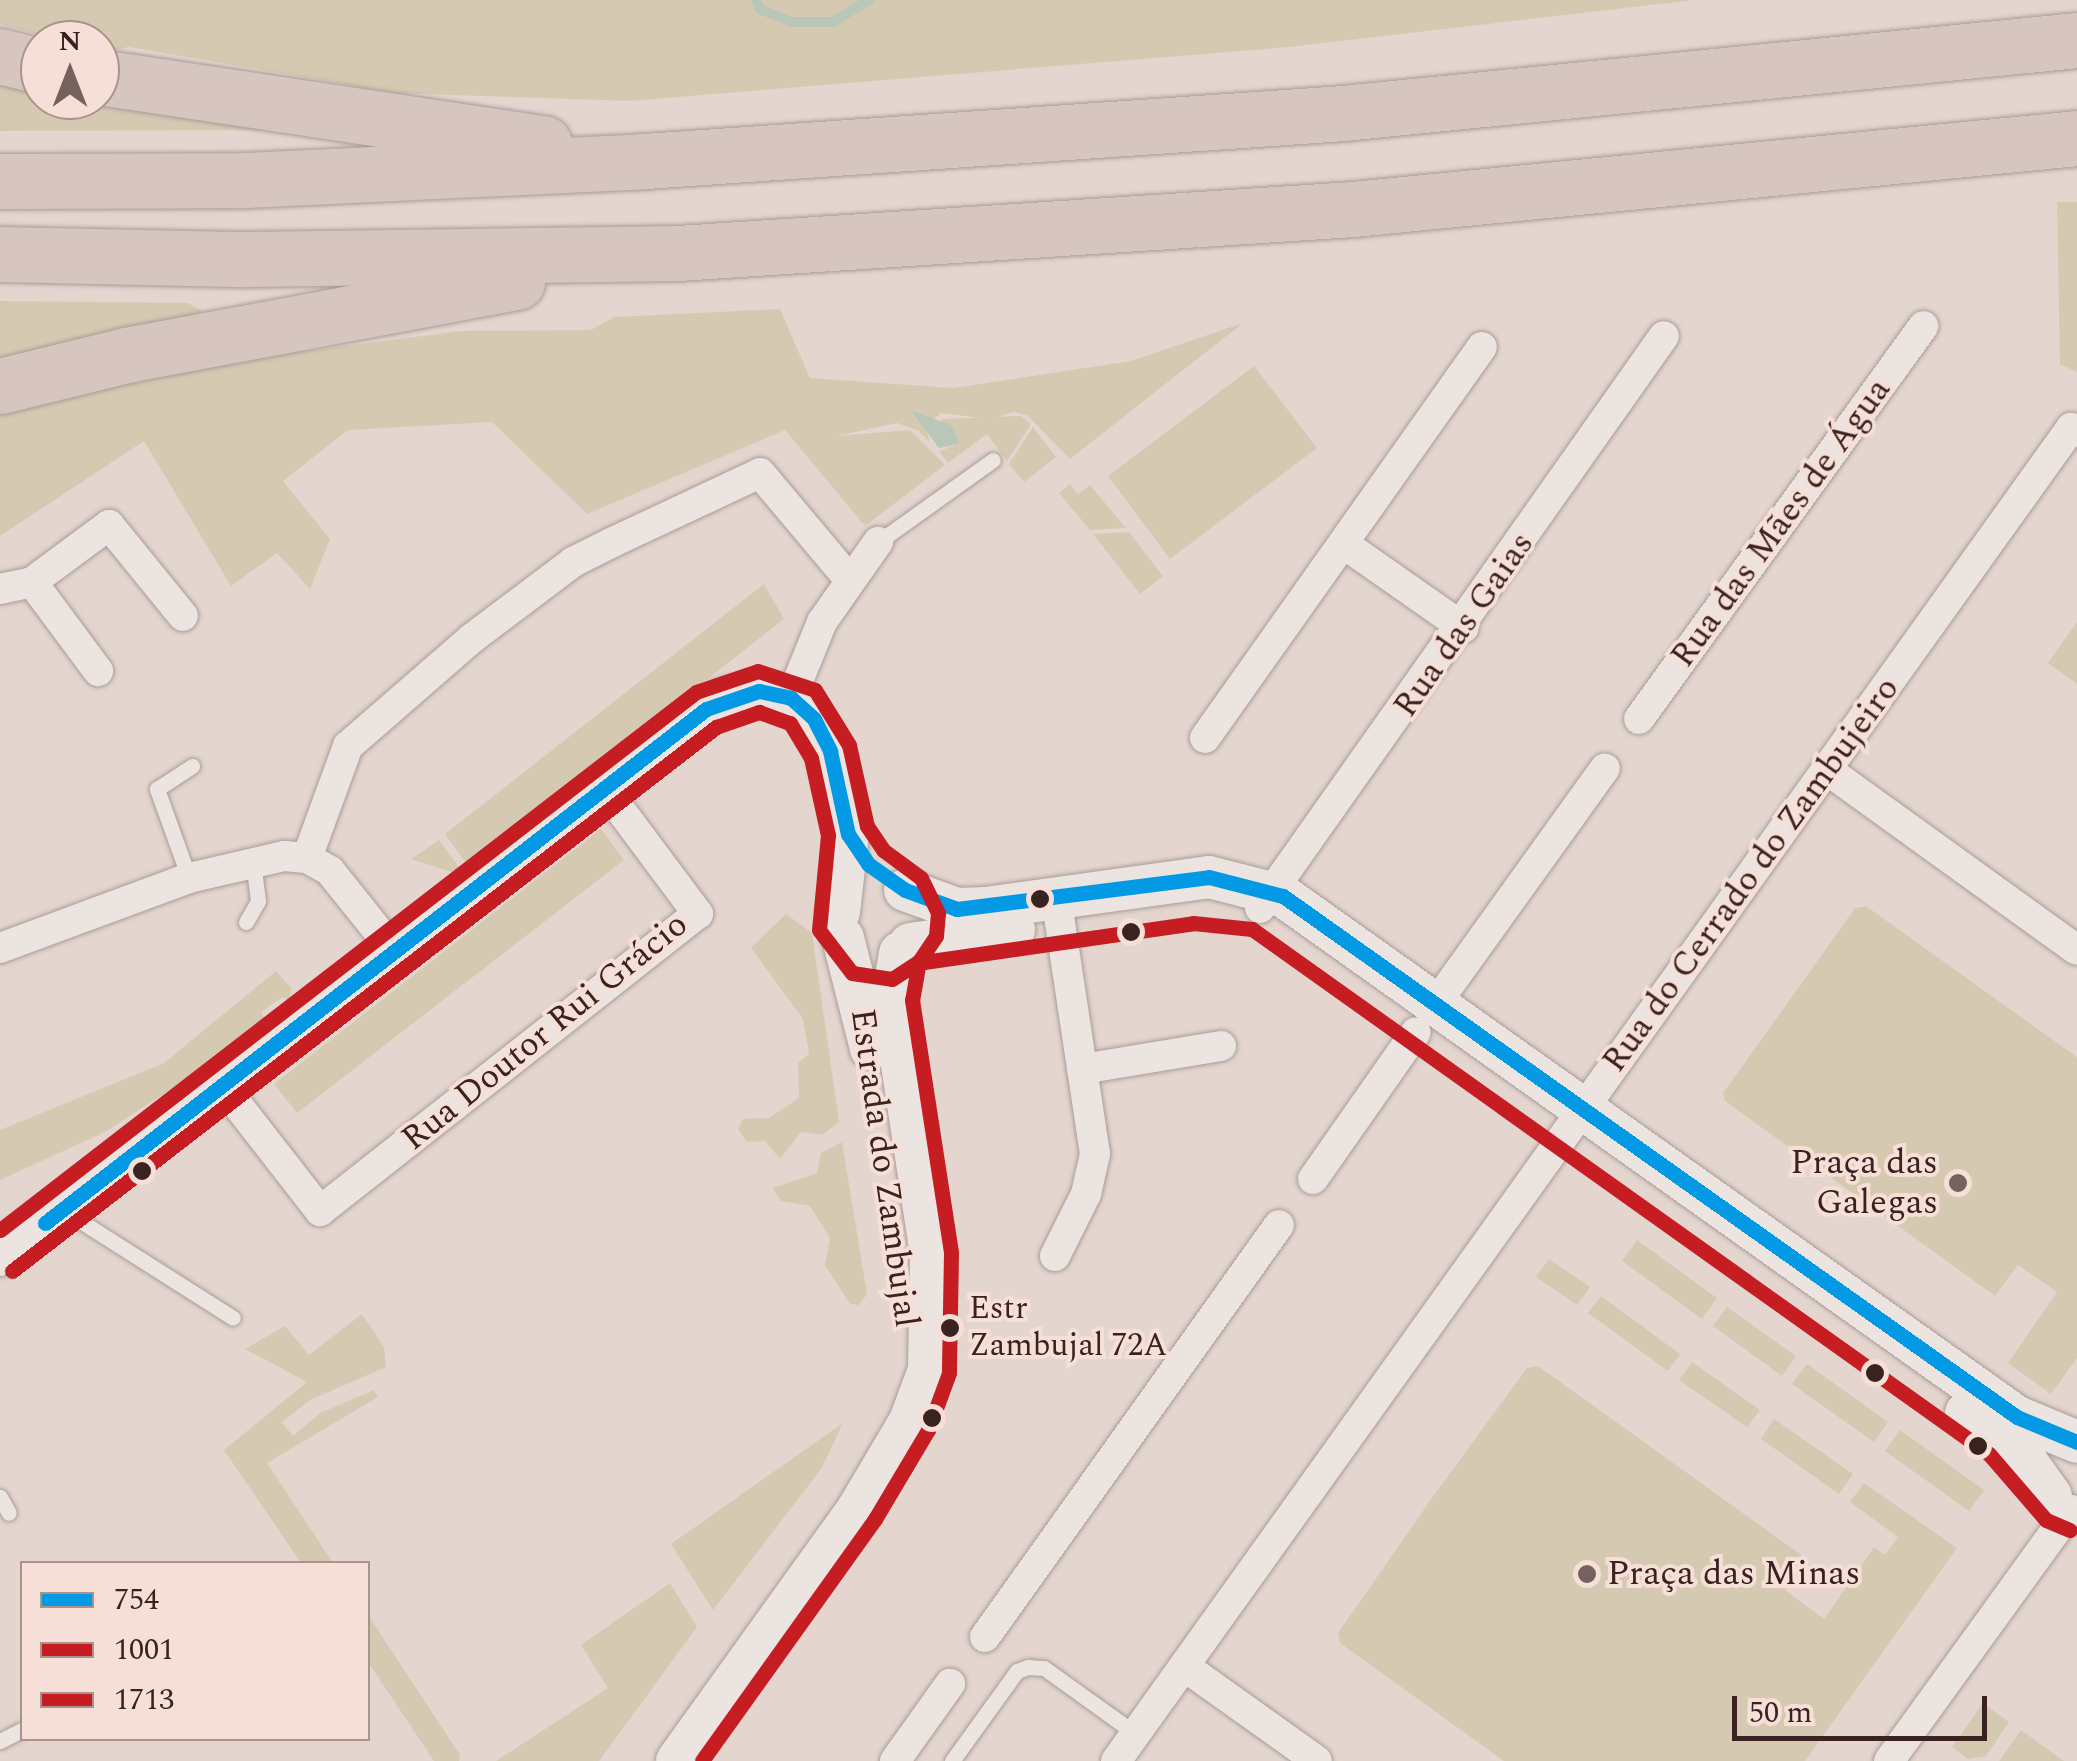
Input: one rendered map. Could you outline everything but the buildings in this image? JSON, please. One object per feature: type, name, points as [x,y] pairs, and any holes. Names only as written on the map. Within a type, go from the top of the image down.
[{"type":"highway","points":[[1902,53],[2077,12]]},
{"type":"highway","points":[[0,181],[246,180],[645,161],[1343,112],[1902,53],[2077,40]]},
{"type":"highway","points":[[120,79],[645,161]]},
{"type":"highway","points":[[0,254],[246,259],[678,253],[1352,209],[2077,138]]},
{"type":"highway","points":[[0,386],[273,325],[678,253]]},
{"type":"street","name":"Rua das Mães de Água","points":[[1639,720],[1923,326]]},
{"type":"street","name":"Rua das Gaias","points":[[1265,901],[1464,628],[1664,336]]},
{"type":"street","points":[[1205,738],[1482,347]]},
{"type":"street","name":"Rua do Cerrado do Zambujeiro","points":[[1116,1761],[1826,769],[2074,430]]},
{"type":"street","points":[[307,858],[348,746],[497,619],[612,542],[760,474],[849,578]]},
{"type":"street","points":[[0,589],[32,582],[109,525],[183,616]]},
{"type":"street","points":[[0,1255],[722,700],[758,691],[791,698],[822,622],[849,578],[878,542]]},
{"type":"street","points":[[1344,544],[1464,628]]},
{"type":"street","points":[[32,582],[98,670]]},
{"type":"street","name":"Estrada do Zambujal","points":[[791,698],[824,735],[848,834],[841,925],[865,1005],[905,1272],[902,1408],[885,1459]]},
{"type":"street","points":[[1442,995],[1605,768]]},
{"type":"street","points":[[1826,769],[2077,950]]},
{"type":"street","name":"Rua Doutor Rui Grácio","points":[[222,1085],[320,1212],[698,914],[604,788]]},
{"type":"street","name":"Estrada do Zambujal","points":[[848,834],[899,887]]},
{"type":"street","points":[[0,948],[189,878],[254,862],[307,858],[330,870],[394,951]]},
{"type":"street","points":[[1058,910],[862,956],[841,925],[853,889],[899,887],[957,909],[1058,910],[1265,901],[2017,1417],[2077,1444]]},
{"type":"street","points":[[899,887],[918,916],[905,948]]},
{"type":"street","points":[[1055,1256],[1086,1194],[1095,1154],[1058,910]]},
{"type":"street","name":"Estrada do Zambujal","points":[[677,1761],[858,1509],[910,1421],[930,1370],[934,1309],[892,1000],[905,948]]},
{"type":"street","points":[[1314,1179],[1416,1032]]},
{"type":"street","points":[[1082,1069],[1221,1046]]},
{"type":"street","points":[[1576,1118],[2002,1439],[2066,1506]]},
{"type":"street","points":[[985,1637],[1279,1225]]},
{"type":"street","points":[[2066,1506],[2051,1460],[2077,1444]]},
{"type":"street","points":[[1889,1761],[2066,1506]]},
{"type":"street","points":[[1184,1666],[1317,1761]]},
{"type":"street","points":[[895,1761],[950,1684]]},
{"type":"lane","points":[[878,542],[993,460]]},
{"type":"lane","points":[[189,878],[157,789],[192,766]]},
{"type":"lane","points":[[246,922],[258,901],[254,862]]},
{"type":"lane","points":[[63,1210],[233,1318]]},
{"type":"lane","points":[[0,1497],[9,1513]]},
{"type":"lane","points":[[952,1761],[1016,1671],[1028,1666],[1044,1668],[1136,1734]]},
{"type":"shaded area","points":[[0,0],[1694,0],[1289,47],[629,101],[395,93],[129,47],[120,49],[120,20],[20,20],[20,29],[0,24]]},
{"type":"shaded area","points":[[0,68],[20,72],[20,120],[120,120],[120,103],[259,122],[268,130],[0,131]]},
{"type":"shaded area","points":[[2057,202],[2077,202],[2077,372],[2060,364]]},
{"type":"shaded area","points":[[0,301],[188,303],[204,312],[0,364]]},
{"type":"shaded area","points":[[780,309],[810,378],[953,388],[1131,361],[1243,323],[1070,459],[1027,415],[1014,412],[989,419],[941,413],[925,426],[930,443],[919,431],[897,423],[836,436],[910,430],[945,465],[865,526],[785,430],[587,514],[492,422],[348,430],[283,481],[330,539],[310,589],[277,553],[231,586],[144,441],[0,536],[0,405],[221,362],[461,331],[591,330],[614,317]]},
{"type":"shaded area","points":[[1254,366],[1317,448],[1170,559],[1108,476]]},
{"type":"shaded area","points":[[910,410],[953,426],[959,444],[939,448]]},
{"type":"shaded area","points":[[1021,416],[1031,424],[1007,461],[987,434],[948,463],[939,451],[959,444],[953,426],[938,422],[943,419]]},
{"type":"shaded area","points":[[1033,427],[1056,457],[1024,482],[1009,464]]},
{"type":"shaded area","points":[[1070,484],[1078,494],[1090,485],[1126,528],[1090,530],[1059,493]]},
{"type":"shaded area","points":[[1129,532],[1163,576],[1140,594],[1093,534]]},
{"type":"shaded area","points":[[764,584],[784,619],[468,866],[445,834]]},
{"type":"shaded area","points":[[2077,622],[2077,684],[2048,663]]},
{"type":"shaded area","points":[[601,829],[624,860],[297,1113],[274,1084]]},
{"type":"shaded area","points":[[439,840],[461,870],[458,874],[411,859]]},
{"type":"shaded area","name":"Praça das Galegas","points":[[1866,906],[2077,1057],[2077,1358],[2051,1394],[2008,1363],[2057,1292],[2018,1265],[1995,1296],[1725,1101],[1723,1093],[1855,908]]},
{"type":"shaded area","points":[[786,914],[812,933],[839,1122],[822,1135],[801,1132],[780,1159],[765,1141],[747,1142],[738,1129],[743,1119],[769,1118],[799,1098],[798,1063],[809,1054],[803,1019],[751,948]]},
{"type":"shaded area","points":[[276,971],[291,988],[289,1003],[283,997],[261,1012],[265,1018],[205,1067],[105,1132],[0,1180],[0,1130],[164,1063]]},
{"type":"shaded area","points":[[842,1142],[867,1294],[859,1305],[850,1304],[825,1265],[830,1238],[810,1206],[781,1201],[773,1188],[817,1173],[821,1153]]},
{"type":"shaded area","points":[[1637,1240],[1717,1298],[1702,1319],[1622,1261]]},
{"type":"shaded area","points":[[1549,1259],[1590,1287],[1577,1305],[1536,1277]]},
{"type":"shaded area","points":[[1601,1296],[1680,1354],[1668,1371],[1588,1313]]},
{"type":"shaded area","points":[[1727,1307],[1796,1356],[1782,1376],[1713,1326]]},
{"type":"shaded area","points":[[362,1314],[384,1347],[386,1367],[310,1400],[282,1422],[293,1436],[320,1413],[374,1390],[378,1397],[267,1463],[332,1561],[300,1561],[224,1450],[307,1382],[245,1349],[285,1326],[309,1355]]},
{"type":"shaded area","points":[[1692,1362],[1760,1410],[1747,1427],[1679,1380]]},
{"type":"shaded area","points":[[1807,1364],[1888,1422],[1874,1442],[1792,1384]]},
{"type":"shaded area","name":"Praça das Minas","points":[[1538,1366],[1807,1559],[1785,1590],[1824,1619],[1874,1547],[1885,1555],[1898,1537],[1850,1502],[1864,1483],[1957,1548],[1805,1761],[1504,1761],[1340,1643],[1338,1633],[1432,1498],[1527,1368]]},
{"type":"shaded area","points":[[1774,1419],[1853,1474],[1839,1494],[1761,1439]]},
{"type":"shaded area","points":[[843,1423],[821,1469],[713,1610],[671,1544]]},
{"type":"shaded area","points":[[1900,1430],[1984,1490],[1969,1511],[1885,1451]]},
{"type":"shaded area","points":[[670,1583],[697,1627],[599,1761],[496,1761],[608,1688],[581,1645]]},
{"type":"shaded area","points":[[370,1618],[460,1755],[459,1761],[434,1761],[370,1665]]},
{"type":"shaded area","points":[[1983,1703],[2009,1722],[1986,1756],[1968,1759],[1952,1747]]},
{"type":"shaded area","points":[[2021,1730],[2064,1761],[1999,1761]]},
{"type":"waterway","points":[[756,0],[760,9],[793,22],[833,22],[869,0]]},
{"type":"transit line","name":"1713","points":[[0,1230],[696,692],[758,671],[815,690],[849,745],[867,826],[883,850],[921,878],[938,913],[936,936],[919,961],[912,1000],[951,1253],[949,1373],[928,1430],[875,1519],[702,1761]]},
{"type":"transit line","name":"754","points":[[45,1223],[706,709],[759,691],[791,698],[814,719],[830,751],[848,834],[868,864],[905,890],[957,909],[1209,877],[1283,896],[2017,1417],[2077,1442]]},
{"type":"transit line","name":"1001","points":[[12,1271],[716,727],[759,712],[790,723],[811,758],[828,835],[819,930],[852,973],[892,979],[917,963],[1193,923],[1252,929],[1989,1454],[2046,1520],[2070,1530]]},
{"type":"place","name":"Praça das Galegas","points":[[1958,1183]]},
{"type":"place","name":"Estr Zambujal 72A","points":[[950,1328]]},
{"type":"place","name":"Praça das Minas","points":[[1587,1574]]}]
